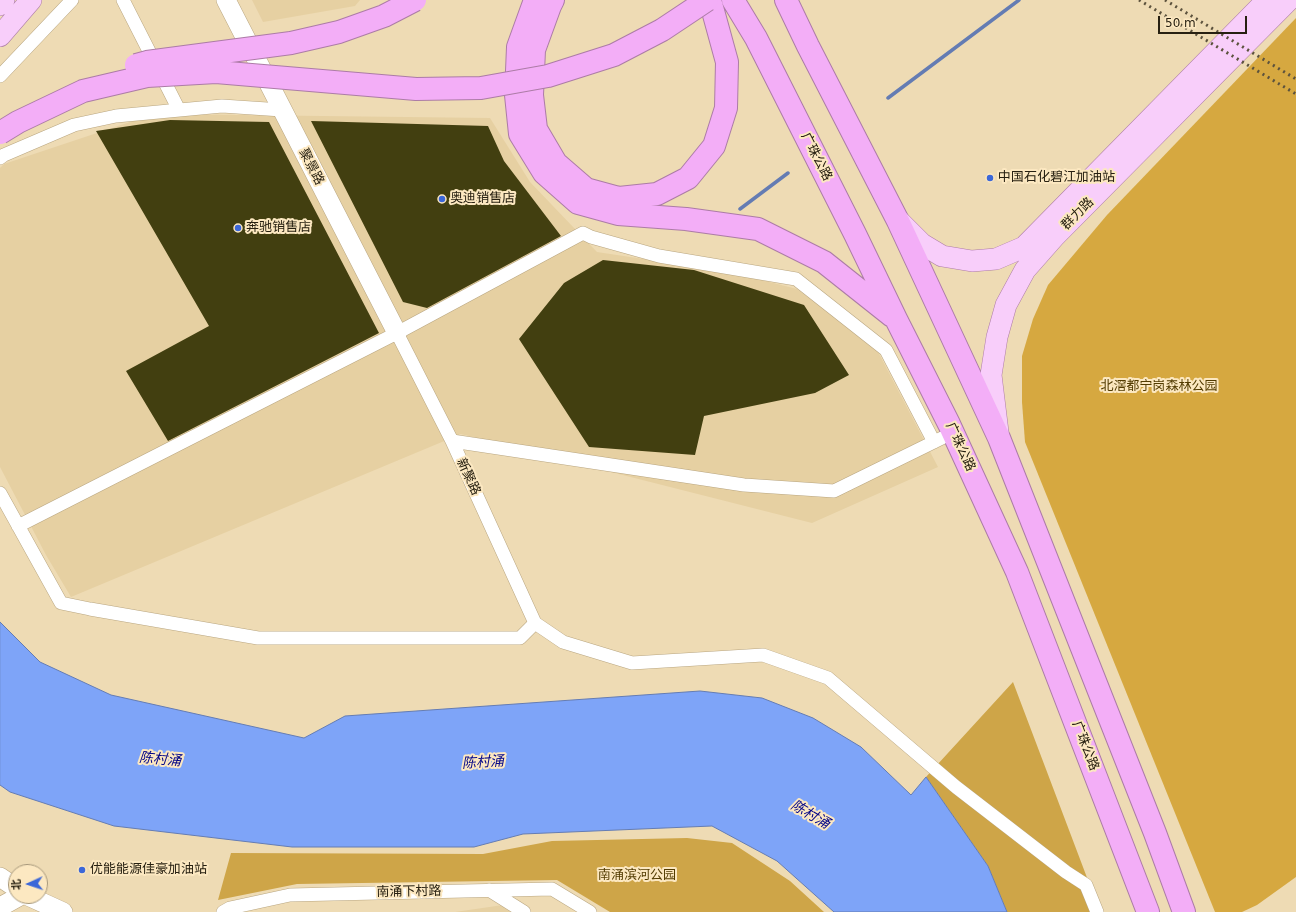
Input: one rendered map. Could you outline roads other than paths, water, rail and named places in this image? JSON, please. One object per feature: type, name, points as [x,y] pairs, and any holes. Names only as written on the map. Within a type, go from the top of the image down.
[{"type":"highway","points":[[0,117],[26,102],[86,78],[147,62],[291,43],[339,32],[384,16],[415,0]]},
{"type":"highway","points":[[535,0],[518,47],[516,95],[520,134],[544,173],[578,203],[618,214],[686,219],[758,229],[824,262],[896,319]]},
{"type":"highway","points":[[553,0],[534,50],[532,95],[536,129],[556,163],[586,189],[619,198],[657,194],[688,178],[714,146],[726,108],[727,62],[710,0]]},
{"type":"highway","points":[[0,133],[18,122],[83,91],[147,76],[216,72],[416,89],[481,88],[548,76],[614,55],[662,30],[707,0]]},
{"type":"highway","name":"广珠公路","points":[[733,0],[759,45],[855,234],[896,319],[944,437],[1017,572],[1148,912]]},
{"type":"highway","points":[[786,0],[898,221],[999,438],[1152,825],[1184,912]]},
{"type":"highway","points":[[800,0],[808,46]]},
{"type":"main road","points":[[0,5],[4,0]]},
{"type":"main road","points":[[0,36],[31,0]]},
{"type":"main road","name":"群力路","points":[[898,221],[922,244],[942,256],[972,262],[996,258],[1024,247],[1267,0]]},
{"type":"main road","name":"群力路","points":[[999,438],[992,375],[997,337],[1006,305],[1025,270],[1056,236],[1289,0]]},
{"type":"street","points":[[0,76],[72,0]]},
{"type":"street","points":[[123,0],[179,110]]},
{"type":"street","name":"聚景路","points":[[226,0],[282,110],[400,332]]},
{"type":"street","name":"聚景路","points":[[237,0],[400,332]]},
{"type":"street","points":[[0,158],[74,125],[116,116],[222,106],[282,110]]},
{"type":"street","points":[[18,526],[400,332],[583,233],[591,238],[659,256],[796,279],[886,350],[944,437],[834,491],[744,485],[452,441]]},
{"type":"street","name":"新聚路","points":[[400,332],[452,441],[535,623]]},
{"type":"street","points":[[0,493],[61,603],[258,638],[520,638],[535,623],[563,642],[632,663],[764,655],[828,678],[956,787],[1066,872],[1086,885],[1097,912]]},
{"type":"street","name":"南涌下村路","points":[[223,912],[230,908],[290,895],[552,888],[590,912]]},
{"type":"street","points":[[489,890],[524,912]]},
{"type":"street","points":[[46,904],[63,912]]},
{"type":"water","name":"陈村涌","points":[[0,622],[40,662],[111,695],[304,738],[345,716],[700,691],[762,698],[813,718],[861,747],[911,795],[926,777],[988,866],[1007,912],[834,912],[777,861],[712,826],[523,834],[474,847],[292,847],[114,826],[10,792],[0,785]]},
{"type":"waterway","points":[[888,98],[1019,0]]},
{"type":"waterway","points":[[740,209],[788,173]]},
{"type":"railway","points":[[1139,0],[1296,94]]},
{"type":"railway","points":[[1165,0],[1296,79]]},
{"type":"place","name":"中国石化碧江加油站","points":[[990,178]]},
{"type":"place","name":"奥迪销售店","points":[[442,199]]},
{"type":"place","name":"奔驰销售店","points":[[238,228]]},
{"type":"place","name":"优能能源佳豪加油站","points":[[82,870]]},
{"type":"park label","name":"北滘都宁岗森林公园","points":[[1159,387]]},
{"type":"park label","name":"南涌滨河公园","points":[[637,876]]}]
